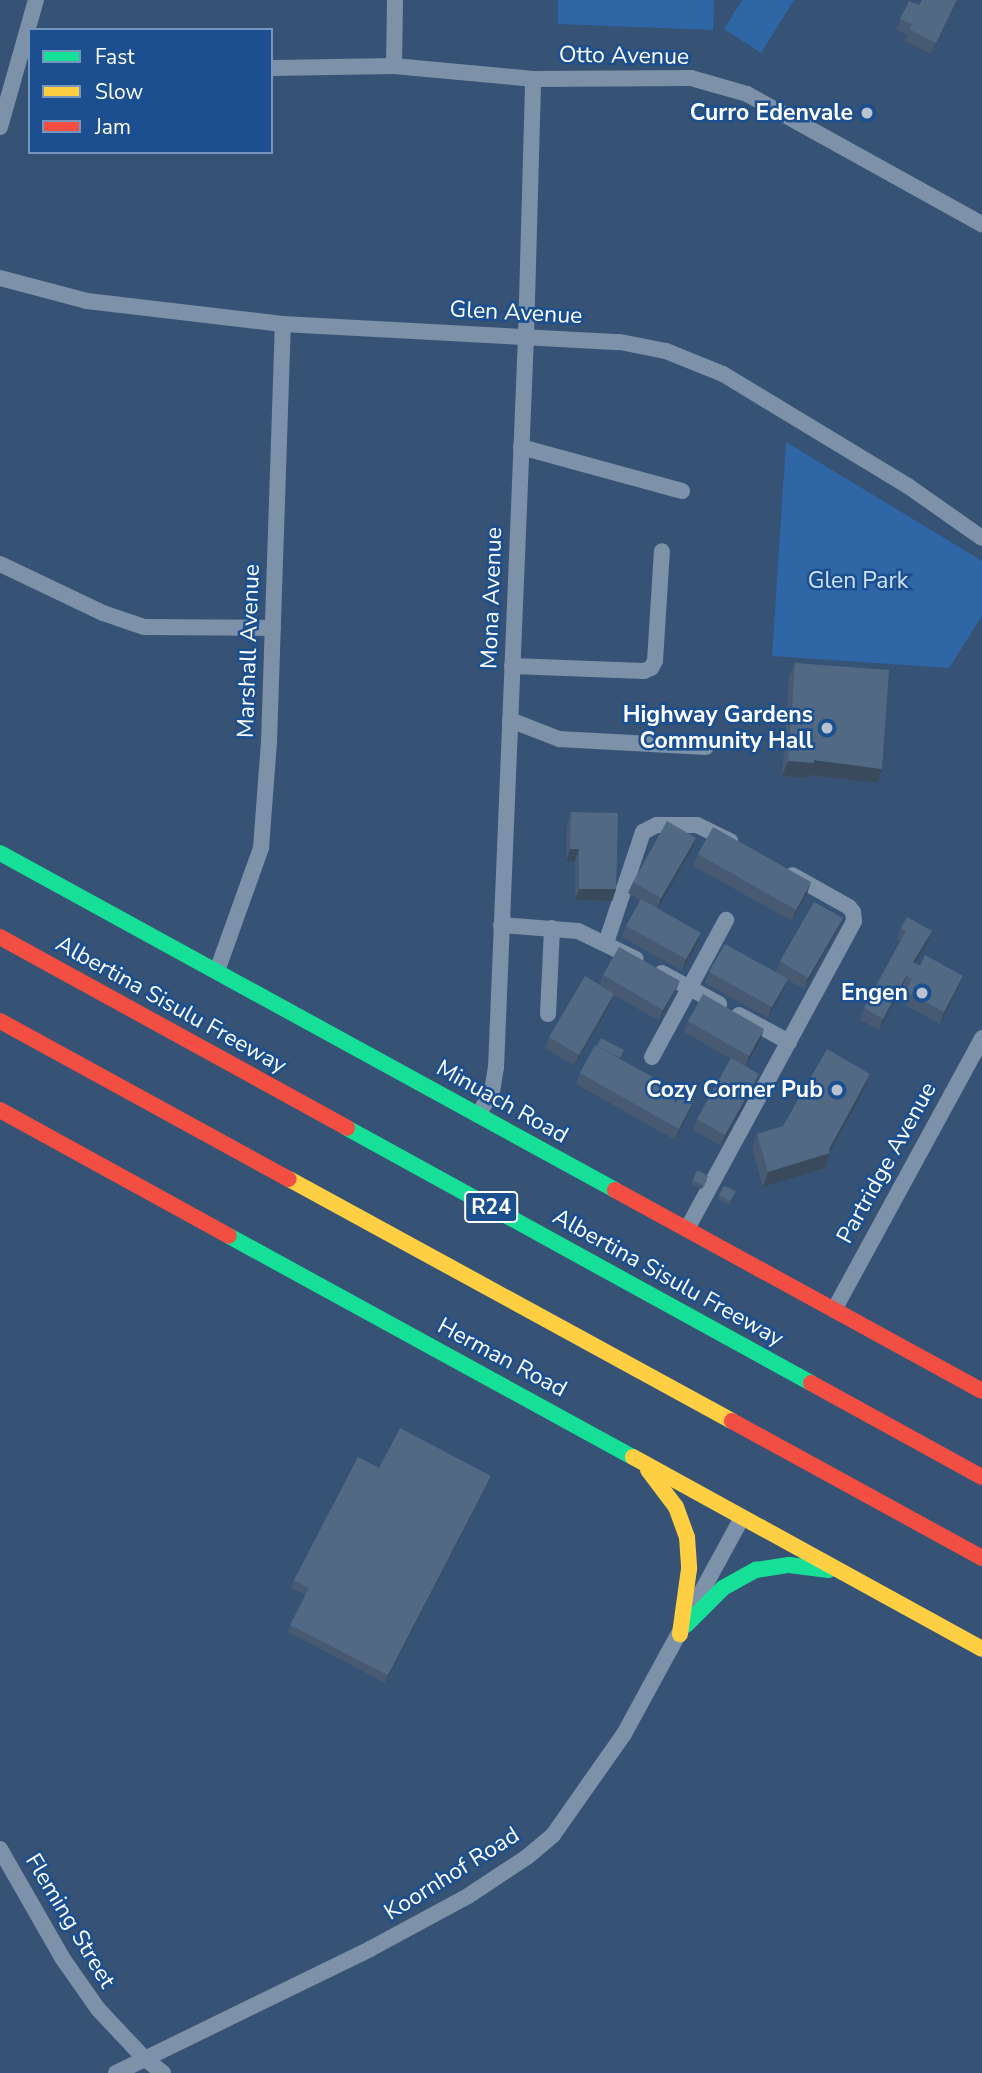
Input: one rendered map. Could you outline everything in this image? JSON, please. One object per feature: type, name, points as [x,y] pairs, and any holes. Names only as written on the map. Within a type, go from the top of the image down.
[{"type":"main road","name":"Minuach Road","points":[[0,853],[982,1391]]},
{"type":"main road","name":"Albertina Sisulu Freeway","points":[[0,937],[982,1477]]},
{"type":"main road","points":[[0,1021],[982,1558]]},
{"type":"main road","name":"Herman Road","points":[[0,1110],[982,1649]]},
{"type":"main road","points":[[642,1462],[676,1507],[687,1536],[689,1569],[683,1630]]},
{"type":"main road","points":[[683,1630],[723,1588],[756,1570],[789,1565],[841,1572]]},
{"type":"street","points":[[28,28],[36,0]]},
{"type":"street","points":[[394,66],[395,0]]},
{"type":"street","points":[[0,127],[28,28]]},
{"type":"street","name":"Otto Avenue","points":[[273,68],[394,66],[533,79],[691,78],[732,88],[943,200],[982,224]]},
{"type":"street","name":"Mona Avenue","points":[[478,1115],[488,1102],[494,1081],[522,447],[533,79]]},
{"type":"street","name":"Glen Avenue","points":[[0,278],[87,301],[283,324],[620,341],[666,351],[723,374],[908,486],[982,538]]},
{"type":"street","name":"Marshall Avenue","points":[[217,971],[261,848],[273,628],[283,324]]},
{"type":"street","points":[[522,447],[682,491]]},
{"type":"street","points":[[512,666],[644,671],[651,668],[655,661],[662,551]]},
{"type":"street","points":[[0,564],[103,613],[144,627],[273,628]]},
{"type":"street","points":[[510,720],[559,739],[706,747]]},
{"type":"street","points":[[606,943],[643,832],[657,825],[697,825],[744,849]]},
{"type":"street","points":[[687,1229],[855,917],[844,903],[780,868]]},
{"type":"street","points":[[652,1057],[726,920]]},
{"type":"street","points":[[501,925],[578,931],[606,943],[789,1042]]},
{"type":"street","points":[[548,1014],[552,928]]},
{"type":"street","name":"Partridge Avenue","points":[[834,1310],[982,1038]]},
{"type":"street","name":"Koornhof Road","points":[[116,2073],[370,1949],[468,1896],[527,1857],[553,1835],[597,1776],[683,1630],[741,1518]]},
{"type":"street","name":"Fleming Street","points":[[0,1849],[63,1959],[98,2009],[144,2058],[163,2073]]},
{"type":"green space","points":[[558,0],[714,0],[713,30],[558,24]]},
{"type":"green space","points":[[742,0],[794,0],[761,53],[724,29]]},
{"type":"green space","name":"Glen Park","points":[[786,442],[982,561],[982,616],[949,668],[772,656]]},
{"type":"building","points":[[922,0],[957,0],[936,43],[909,29],[912,24],[900,19],[909,1],[919,5]]},
{"type":"building","points":[[795,663],[889,670],[882,769],[814,760],[814,763],[788,761]]},
{"type":"building","points":[[571,812],[618,813],[616,889],[579,889],[579,849],[570,849]]},
{"type":"building","points":[[667,821],[696,838],[661,898],[633,882]]},
{"type":"building","points":[[713,827],[811,882],[796,910],[698,854]]},
{"type":"building","points":[[641,899],[701,933],[686,959],[626,926]]},
{"type":"building","points":[[814,902],[843,918],[808,978],[780,961]]},
{"type":"building","points":[[907,917],[932,931],[913,962],[920,966],[925,955],[963,976],[944,1012],[905,991],[912,979],[906,976],[883,1019],[864,1008],[906,931],[901,928]]},
{"type":"building","points":[[725,944],[788,979],[772,1007],[709,972]]},
{"type":"building","points":[[619,947],[680,981],[663,1010],[603,975]]},
{"type":"building","points":[[585,976],[614,994],[579,1055],[549,1037]]},
{"type":"building","points":[[703,994],[764,1029],[749,1056],[688,1021]]},
{"type":"building","points":[[601,1038],[624,1050],[620,1058],[597,1046]]},
{"type":"building","points":[[595,1045],[694,1100],[679,1129],[580,1073]]},
{"type":"building","points":[[827,1049],[870,1074],[829,1149],[830,1153],[768,1172],[757,1134],[783,1126]]},
{"type":"building","points":[[731,1058],[759,1074],[725,1135],[697,1119]]},
{"type":"building","points":[[697,1170],[708,1176],[704,1186],[693,1180]]},
{"type":"building","points":[[724,1186],[736,1191],[730,1201],[719,1195]]},
{"type":"building","points":[[400,1428],[491,1476],[388,1675],[290,1625],[309,1588],[294,1580],[358,1457],[379,1468]]},
{"type":"traffic: fast","points":[[0,853],[615,1190]]},
{"type":"traffic: fast","points":[[347,1128],[811,1383]]},
{"type":"traffic: fast","points":[[229,1236],[633,1457]]},
{"type":"traffic: fast","points":[[686,1625],[723,1588],[756,1570],[789,1565],[829,1570]]},
{"type":"traffic: slow","points":[[289,1179],[732,1421]]},
{"type":"traffic: slow","points":[[633,1457],[982,1649]]},
{"type":"traffic: slow","points":[[648,1470],[676,1507],[687,1537],[689,1569],[680,1634]]},
{"type":"traffic: jam","points":[[0,937],[347,1128]]},
{"type":"traffic: jam","points":[[0,1021],[289,1179]]},
{"type":"traffic: jam","points":[[0,1110],[229,1236]]},
{"type":"traffic: jam","points":[[615,1190],[982,1391]]},
{"type":"traffic: jam","points":[[811,1383],[982,1477]]},
{"type":"traffic: jam","points":[[732,1421],[982,1558]]},
{"type":"place","name":"Curro Edenvale","points":[[867,113]]},
{"type":"place","name":"Highway Gardens Community Hall","points":[[827,728]]},
{"type":"place","name":"Engen","points":[[922,993]]},
{"type":"place","name":"Cozy Corner Pub","points":[[837,1090]]}]
